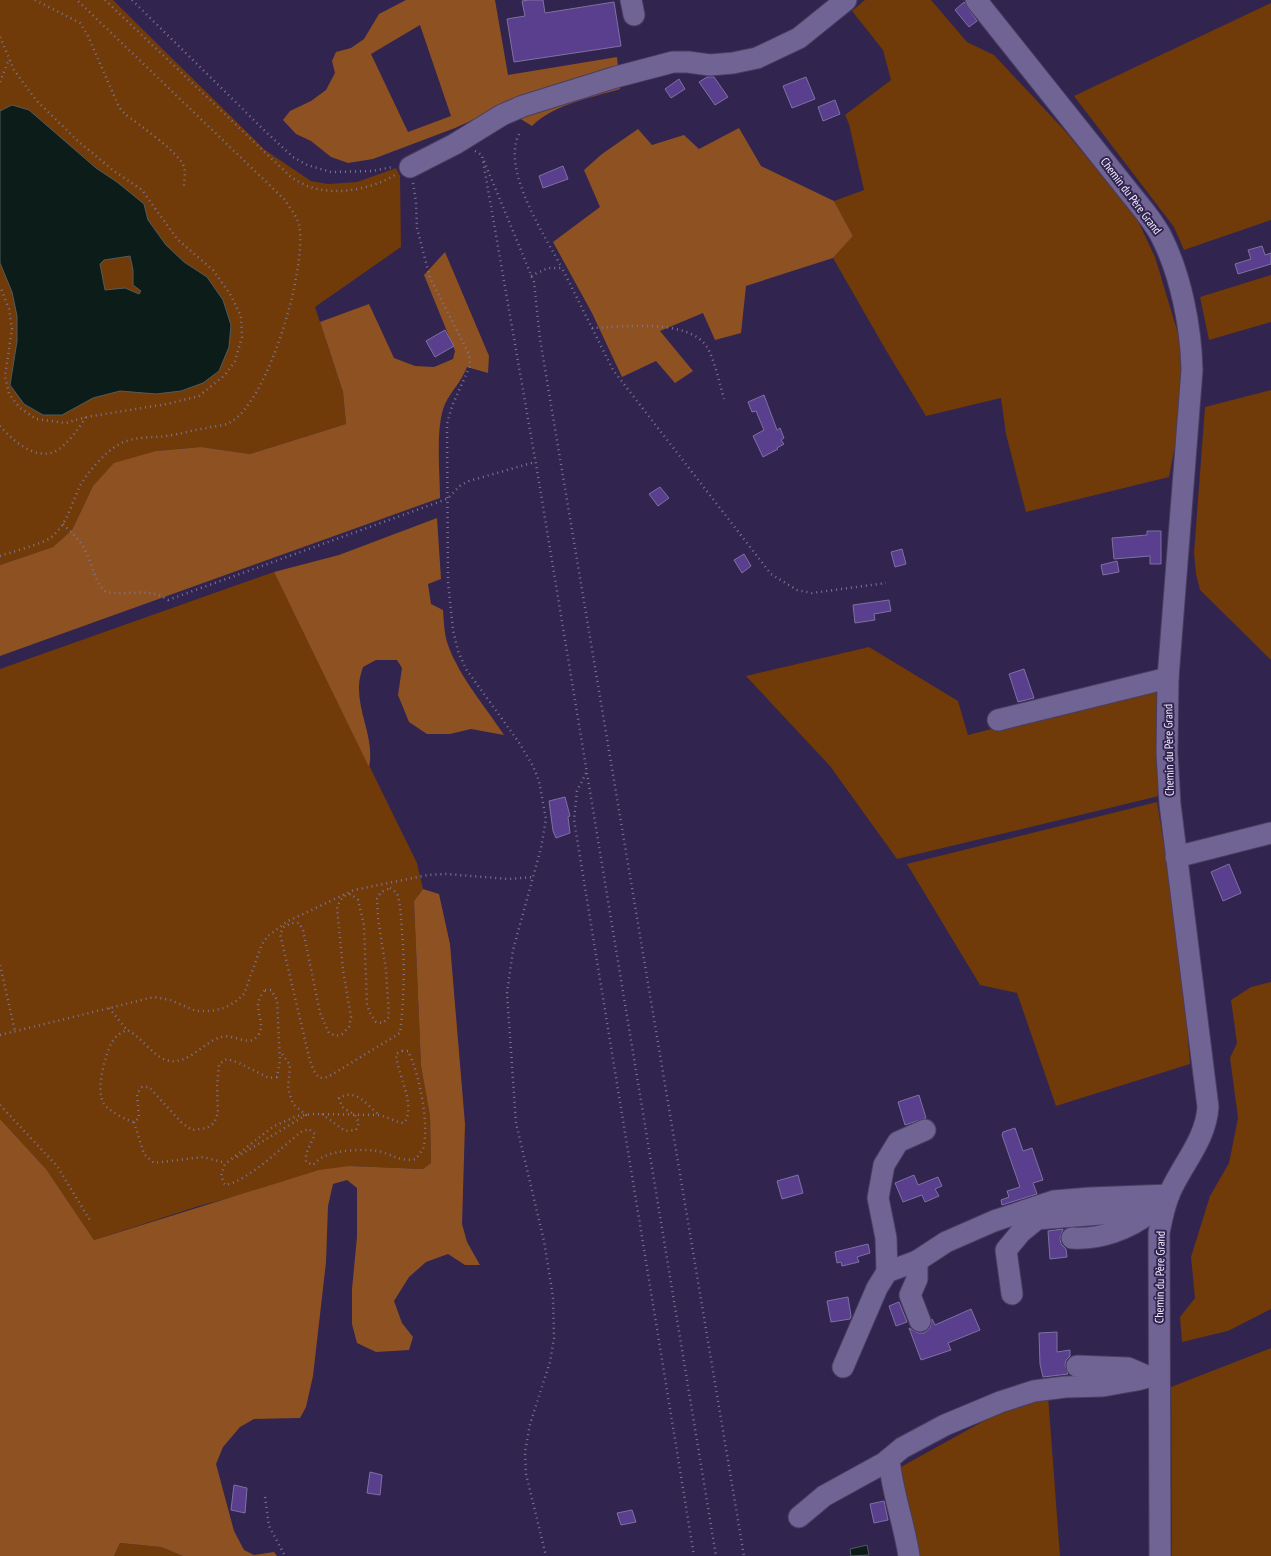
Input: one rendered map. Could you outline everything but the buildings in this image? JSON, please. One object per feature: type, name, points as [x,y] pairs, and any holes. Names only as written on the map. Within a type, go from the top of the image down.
[{"type":"street","points":[[410,167],[502,116],[616,77],[673,62],[710,65],[757,58],[799,38],[846,0]]},
{"type":"street","name":"Chemin du Père Grand","points":[[976,0],[1145,212],[1162,237],[1176,272],[1191,345],[1192,370],[1168,678],[1167,753],[1170,804],[1208,1107],[1208,1121],[1162,1205],[1159,1232],[1154,1376],[1160,1556]]},
{"type":"street","points":[[998,720],[1168,678]]},
{"type":"street","points":[[1176,857],[1271,833]]},
{"type":"street","points":[[888,1272],[886,1238],[878,1198],[884,1165],[898,1142],[925,1130]]},
{"type":"street","points":[[843,1367],[877,1288],[888,1272],[917,1261],[946,1242],[994,1221],[1054,1202],[1090,1198],[1162,1205]]},
{"type":"street","points":[[1072,1238],[1084,1239],[1116,1232],[1140,1221],[1162,1205]]},
{"type":"street","points":[[1012,1294],[1006,1250],[1020,1232],[1037,1219],[1162,1205]]},
{"type":"street","points":[[917,1261],[917,1279],[910,1295],[920,1321]]},
{"type":"street","points":[[1077,1366],[1128,1368],[1154,1376]]},
{"type":"street","points":[[799,1517],[824,1496],[884,1463],[902,1448],[945,1425],[1000,1402],[1026,1394],[1065,1387],[1103,1386],[1154,1376]]},
{"type":"street","points":[[889,1459],[891,1475],[906,1532],[909,1556]]},
{"type":"path","points":[[35,0],[80,23],[88,36],[124,114],[181,160],[185,168],[184,186]]},
{"type":"path","points":[[0,556],[50,539],[63,524],[80,487],[91,469],[118,445],[135,438],[165,436],[228,423],[241,414],[253,399],[278,346],[297,273],[300,237],[299,224],[294,213],[284,200],[77,0]]},
{"type":"path","points":[[105,0],[292,178],[308,186],[336,191],[367,186],[390,178],[410,167]]},
{"type":"path","points":[[132,0],[293,157],[307,165],[331,172],[372,171],[390,167],[410,167]]},
{"type":"path","points":[[0,37],[14,70],[36,100],[114,171],[142,190],[178,239],[213,270],[230,294],[241,316],[242,337],[235,361],[224,375],[199,396],[166,404],[86,417],[66,423],[36,419],[20,408],[9,394],[5,376],[12,329],[0,286]]},
{"type":"path","points":[[0,82],[9,59]]},
{"type":"path","points":[[519,134],[516,141],[516,166],[522,190],[613,370],[771,574],[797,590],[812,592],[886,583]]},
{"type":"path","points":[[454,144],[472,149],[482,155],[534,282],[540,339],[744,1556]]},
{"type":"path","points":[[482,155],[535,462],[716,1556]]},
{"type":"path","points":[[410,167],[416,202],[417,228],[430,278],[469,354],[470,366],[452,406],[447,424],[448,582],[452,630],[466,669],[518,741],[533,766],[539,781],[546,819],[541,848],[513,950],[507,993],[516,1123],[544,1241],[553,1297],[554,1338],[543,1386],[530,1424],[525,1452],[526,1474],[546,1556]]},
{"type":"path","points":[[531,276],[548,268],[562,268]]},
{"type":"path","points":[[592,328],[646,326],[691,333],[708,348],[724,399]]},
{"type":"path","points":[[0,426],[12,440],[26,448],[40,453],[53,452],[62,446],[86,417]]},
{"type":"path","points":[[63,524],[78,538],[87,553],[98,581],[106,592],[116,594],[161,594],[168,600],[447,499],[461,485],[469,481],[535,462]]},
{"type":"path","points":[[586,771],[577,791],[575,828],[694,1556]]},
{"type":"path","points":[[0,1035],[154,997],[170,1000],[196,1010],[211,1011],[224,1008],[244,994],[262,944],[268,936],[288,921],[354,890],[428,875],[446,874],[509,879],[533,876]]},
{"type":"path","points":[[390,888],[397,893],[400,903],[404,957],[403,1010],[400,1033],[328,1077],[319,1078],[314,1072],[310,1061],[280,934],[284,927],[291,923],[299,923],[303,930],[320,1012],[329,1033],[336,1036],[342,1034],[349,1027],[350,1017],[337,907],[339,900],[346,895],[351,894],[358,900],[364,925],[367,1005],[376,1022],[383,1023],[389,1017],[386,970],[377,899],[381,892],[390,888]]},
{"type":"path","points":[[0,965],[15,1031]]},
{"type":"path","points":[[110,1008],[127,1030],[136,1034],[164,1060],[172,1062],[180,1060],[220,1037],[232,1036],[245,1041],[252,1040],[259,1034],[260,1028],[258,1001],[265,990],[271,990],[277,1000],[280,1062],[277,1077],[269,1078],[227,1059],[219,1064],[217,1087],[218,1113],[214,1123],[207,1128],[192,1130],[181,1122],[150,1087],[142,1086],[137,1094],[139,1118],[134,1122],[128,1121],[104,1104],[100,1091],[104,1064],[112,1042],[119,1034],[127,1030]]},
{"type":"path","points":[[279,1049],[290,1065],[288,1089],[293,1104],[306,1114]]},
{"type":"path","points":[[402,1050],[408,1051],[420,1085],[425,1134],[422,1150],[416,1159],[406,1161],[379,1152],[351,1151],[339,1152],[323,1157],[313,1165],[306,1162],[306,1154],[315,1134],[309,1129],[301,1132],[246,1176],[234,1183],[225,1185],[221,1176],[225,1164],[274,1126],[296,1116],[322,1114],[379,1115],[404,1123],[408,1118],[409,1108],[406,1091],[397,1066],[396,1054],[402,1050]]},
{"type":"path","points":[[322,1114],[345,1131],[356,1130],[358,1123],[355,1116],[342,1108],[339,1098],[346,1094],[356,1095],[379,1115]]},
{"type":"path","points":[[0,1105],[57,1166],[91,1222]]},
{"type":"path","points":[[134,1122],[144,1154],[154,1163],[203,1157],[225,1164],[306,1114]]},
{"type":"path","points":[[265,1497],[269,1526],[284,1556]]},
{"type":"shaded area","points":[[0,0],[113,0],[265,150],[311,181],[328,184],[357,182],[396,168],[400,176],[401,247],[315,307],[343,392],[346,424],[250,454],[201,447],[156,451],[93,486],[72,530],[53,547],[0,565]]},
{"type":"shaded area","points":[[406,0],[495,0],[508,75],[617,57],[620,89],[562,107],[541,118],[532,126],[501,107],[455,128],[373,159],[348,163],[331,157],[311,141],[296,134],[283,120],[290,111],[311,101],[326,90],[335,73],[332,61],[336,52],[351,48],[364,39],[379,14]],"holes":[[[420,25],[451,116],[408,132],[371,54]]]},
{"type":"shaded area","points":[[865,0],[931,0],[967,42],[994,55],[1066,132],[1137,219],[1155,257],[1183,350],[1178,430],[1169,477],[1026,512],[1006,434],[1001,398],[926,416],[833,258],[853,236],[834,201],[864,190],[849,124],[845,115],[891,80],[883,50],[852,11]]},
{"type":"shaded area","points":[[1271,3],[1271,220],[1184,250],[1174,227],[1074,96]]},
{"type":"shaded area","points":[[12,105],[29,110],[96,168],[144,204],[148,220],[166,245],[184,262],[207,277],[223,300],[231,325],[229,347],[219,371],[203,383],[181,391],[156,394],[120,391],[93,398],[62,415],[43,415],[24,404],[10,385],[17,341],[17,316],[12,292],[0,263],[0,111]],"holes":[[[130,256],[133,270],[133,285],[141,291],[139,294],[125,288],[105,290],[100,264],[104,260]]]},
{"type":"shaded area","points":[[739,128],[761,166],[834,201],[853,236],[833,258],[746,286],[741,333],[715,340],[703,313],[660,331],[693,371],[675,383],[656,361],[622,377],[592,313],[553,242],[600,207],[584,170],[602,154],[638,129],[652,145],[684,135],[699,149]]},
{"type":"shaded area","points":[[445,252],[489,356],[488,373],[467,367],[445,404],[439,437],[440,498],[0,656],[0,565],[53,547],[72,530],[93,486],[114,463],[156,451],[201,447],[250,454],[346,424],[343,392],[320,322],[369,304],[394,358],[415,366],[434,367],[453,359],[455,351],[424,275]]},
{"type":"shaded area","points":[[1271,275],[1271,322],[1209,340],[1200,297]]},
{"type":"shaded area","points":[[1271,390],[1271,660],[1200,590],[1194,553],[1205,407]]},
{"type":"shaded area","points":[[437,518],[441,579],[428,584],[431,604],[443,610],[444,628],[453,657],[466,680],[504,735],[471,729],[450,734],[427,734],[409,722],[398,695],[402,668],[397,660],[376,660],[363,667],[359,684],[359,696],[370,747],[369,767],[274,572],[339,555]]},
{"type":"shaded area","points":[[274,572],[417,863],[423,889],[414,901],[421,1066],[430,1116],[431,1163],[423,1169],[349,1166],[199,1206],[94,1240],[46,1169],[0,1119],[0,669]]},
{"type":"shaded area","points":[[869,647],[958,701],[968,735],[1160,686],[1159,796],[897,859],[830,766],[746,676]]},
{"type":"shaded area","points":[[1157,802],[1180,943],[1190,1064],[1056,1106],[1017,993],[980,985],[907,864]]},
{"type":"shaded area","points":[[423,889],[439,894],[450,944],[465,1124],[462,1224],[467,1242],[480,1265],[465,1265],[448,1254],[426,1262],[409,1277],[394,1301],[402,1323],[413,1337],[409,1350],[376,1352],[357,1343],[352,1324],[352,1289],[357,1237],[357,1188],[347,1180],[333,1184],[328,1206],[326,1262],[313,1376],[306,1407],[300,1418],[254,1419],[240,1427],[223,1447],[216,1464],[234,1531],[244,1550],[254,1555],[274,1552],[277,1556],[183,1556],[161,1547],[120,1543],[114,1556],[0,1556],[0,1119],[46,1169],[94,1240],[319,1170],[349,1166],[423,1169],[431,1163],[430,1116],[421,1066],[414,901]]},
{"type":"shaded area","points":[[1271,982],[1271,1309],[1228,1331],[1182,1342],[1180,1317],[1195,1298],[1191,1257],[1210,1196],[1229,1163],[1238,1118],[1230,1058],[1237,1043],[1231,1000],[1251,987]]},
{"type":"shaded area","points":[[1271,1348],[1271,1556],[1172,1556],[1171,1387]]},
{"type":"shaded area","points":[[1048,1395],[1060,1556],[917,1556],[899,1468],[1000,1412]]},
{"type":"shaded area","points":[[120,1543],[161,1547],[183,1556],[114,1556]]},
{"type":"shaded area","points":[[867,1545],[869,1555],[851,1556],[850,1549]]}]
